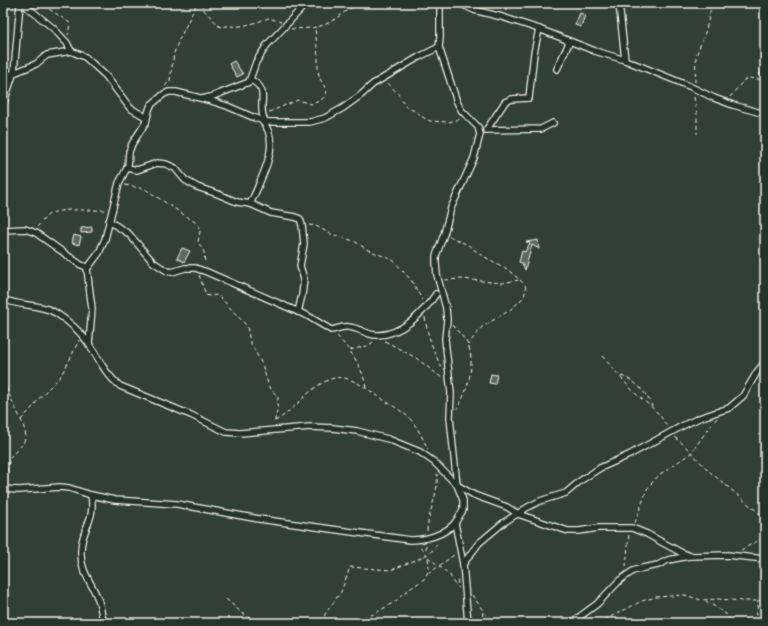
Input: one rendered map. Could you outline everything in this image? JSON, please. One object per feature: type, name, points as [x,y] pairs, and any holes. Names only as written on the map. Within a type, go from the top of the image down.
[{"type":"street","points":[[21,3],[53,28],[67,43],[71,51]]},
{"type":"street","points":[[3,105],[14,72],[21,3]]},
{"type":"street","points":[[202,98],[211,97],[231,90],[251,80],[256,62],[266,45],[302,8],[303,3]]},
{"type":"street","points":[[3,489],[28,490],[60,487],[69,488],[91,495],[125,502],[177,504],[258,519],[410,540],[435,536],[452,527],[463,510],[463,500],[457,485],[450,418],[451,394],[445,339],[447,320],[446,308],[436,269],[436,256],[451,208],[474,158],[480,131],[457,102],[439,47],[440,3]]},
{"type":"street","points":[[459,3],[474,10],[502,17],[595,51],[625,60],[723,102],[765,114]]},
{"type":"street","points":[[619,3],[625,60]]},
{"type":"street","points":[[487,129],[505,102],[512,99],[528,98],[534,53],[539,30]]},
{"type":"street","points":[[557,69],[569,43],[567,41]]},
{"type":"street","points":[[89,344],[92,309],[87,267],[99,253],[103,245],[119,183],[127,168],[129,152],[132,144],[146,122],[148,110],[151,105],[164,94],[176,92],[202,98],[272,122],[310,122],[325,118],[343,108],[373,84],[439,47]]},
{"type":"street","points":[[3,72],[9,75],[36,64],[47,55],[71,51],[85,57],[106,76],[130,108],[144,116],[146,122]]},
{"type":"street","points":[[250,204],[267,167],[270,137],[261,117],[262,94],[257,83],[251,80]]},
{"type":"street","points":[[480,131],[487,129],[541,129],[553,123]]},
{"type":"street","points":[[127,168],[137,170],[157,163],[166,164],[175,168],[185,180],[194,185],[236,202],[250,204],[271,213],[300,219],[304,244],[300,266],[304,279],[298,312]]},
{"type":"street","points":[[109,221],[129,234],[153,262],[165,270],[172,272],[185,268],[195,268],[204,271],[315,319],[331,330],[349,327],[376,335],[384,334],[403,327],[424,310],[436,294]]},
{"type":"street","points":[[3,230],[16,229],[32,231],[39,234],[87,267]]},
{"type":"street","points":[[3,299],[23,305],[49,309],[67,321],[81,335],[89,344],[111,379],[120,386],[191,415],[226,432],[249,433],[310,427],[357,431],[388,439],[420,452],[457,485],[482,499],[507,507],[518,514],[568,531],[598,528],[632,528],[653,536],[680,552],[690,556]]},
{"type":"street","points":[[462,564],[479,543],[503,523],[540,501],[566,493],[580,481],[600,468],[629,455],[699,418],[729,408],[743,396],[757,372],[765,362]]},
{"type":"street","points":[[91,495],[93,504],[92,514],[82,539],[81,560],[82,567],[99,600],[104,623]]},
{"type":"street","points":[[455,523],[460,546],[468,623]]},
{"type":"street","points":[[571,623],[597,604],[624,577],[639,569],[658,565],[668,560],[690,556],[727,555],[765,559]]},
{"type":"path","points":[[46,3],[49,9],[70,23],[67,43]]},
{"type":"path","points":[[162,89],[170,83],[174,53],[197,3]]},
{"type":"path","points":[[201,3],[204,10],[220,27],[226,25],[242,26],[260,22],[269,18],[281,22],[289,22]]},
{"type":"path","points":[[282,29],[315,28],[332,21],[357,3]]},
{"type":"path","points":[[502,17],[510,3]]},
{"type":"path","points":[[697,134],[697,114],[694,92],[691,87],[696,56],[706,30],[712,3]]},
{"type":"path","points":[[261,117],[298,100],[311,104],[325,97],[327,91],[320,79],[318,71],[315,28]]},
{"type":"path","points":[[723,102],[732,95],[744,80],[749,78],[765,80]]},
{"type":"path","points":[[383,79],[399,95],[406,107],[417,112],[428,120],[435,122],[448,122],[460,119],[464,117],[465,114]]},
{"type":"path","points":[[119,183],[151,193],[198,224],[200,231],[198,242],[205,256],[204,271]]},
{"type":"path","points":[[32,231],[51,214],[71,210],[113,209]]},
{"type":"path","points":[[302,225],[316,226],[330,234],[354,241],[368,250],[393,260],[403,270],[419,292],[423,302],[426,328],[430,342],[444,372]]},
{"type":"path","points":[[444,234],[507,269],[525,285],[526,289],[524,296],[510,310],[482,327],[468,345]]},
{"type":"path","points":[[195,268],[206,295],[220,296],[247,326],[250,342],[262,364],[266,382],[278,397],[275,421],[272,430]]},
{"type":"path","points":[[440,282],[462,279],[502,283],[520,280]]},
{"type":"path","points":[[447,320],[468,345],[470,364],[466,391],[461,404],[450,418]]},
{"type":"path","points":[[331,330],[358,362],[367,388]]},
{"type":"path","points":[[21,420],[28,414],[42,395],[60,377],[81,335]]},
{"type":"path","points":[[350,351],[367,346],[376,341]]},
{"type":"path","points":[[384,341],[416,358],[444,379]]},
{"type":"path","points":[[602,356],[637,395],[652,406],[664,420],[670,433],[710,472],[765,518]]},
{"type":"path","points":[[620,376],[631,379],[649,400],[652,406]]},
{"type":"path","points":[[275,421],[285,416],[313,389],[332,378],[346,379],[367,388],[410,419],[429,452]]},
{"type":"path","points":[[3,381],[25,430],[24,441],[10,457],[6,479],[3,484]]},
{"type":"path","points":[[624,577],[627,561],[628,540],[647,489],[659,475],[691,453],[717,419],[721,411]]},
{"type":"path","points":[[336,623],[344,620],[360,619],[374,614],[396,602],[400,596],[424,580],[429,565],[426,546],[421,539],[427,536],[429,515],[436,497],[438,478],[436,465]]},
{"type":"path","points":[[323,623],[325,614],[341,592],[350,566],[389,571],[427,555],[437,544],[435,536]]},
{"type":"path","points":[[739,550],[765,537]]},
{"type":"path","points":[[410,540],[450,575],[453,582],[457,586]]},
{"type":"path","points":[[427,574],[455,554],[460,546]]},
{"type":"path","points":[[464,586],[477,600],[492,623]]},
{"type":"path","points":[[598,623],[642,601],[656,597],[685,596],[705,600],[718,599],[743,601],[765,599]]},
{"type":"path","points":[[226,598],[243,614],[258,623]]},
{"type":"path","points":[[705,600],[726,614],[732,623]]},
{"type":"path","points":[[756,623],[758,600]]},
{"type":"path","points":[[482,623],[483,609]]},
{"type":"building","points":[[580,13],[585,15],[581,27],[575,25]]},
{"type":"building","points":[[234,61],[243,74],[237,77],[229,64]]},
{"type":"building","points":[[765,62],[765,78],[759,75]]},
{"type":"building","points":[[92,227],[92,232],[81,233],[81,228]]},
{"type":"building","points":[[74,235],[81,237],[79,245],[72,243]]},
{"type":"building","points":[[538,240],[539,249],[532,245],[525,270],[522,263],[519,262],[522,251],[525,252],[530,243],[526,242]]},
{"type":"building","points":[[182,248],[190,251],[184,262],[177,258]]},
{"type":"building","points":[[491,374],[497,375],[495,384],[489,383]]}]
